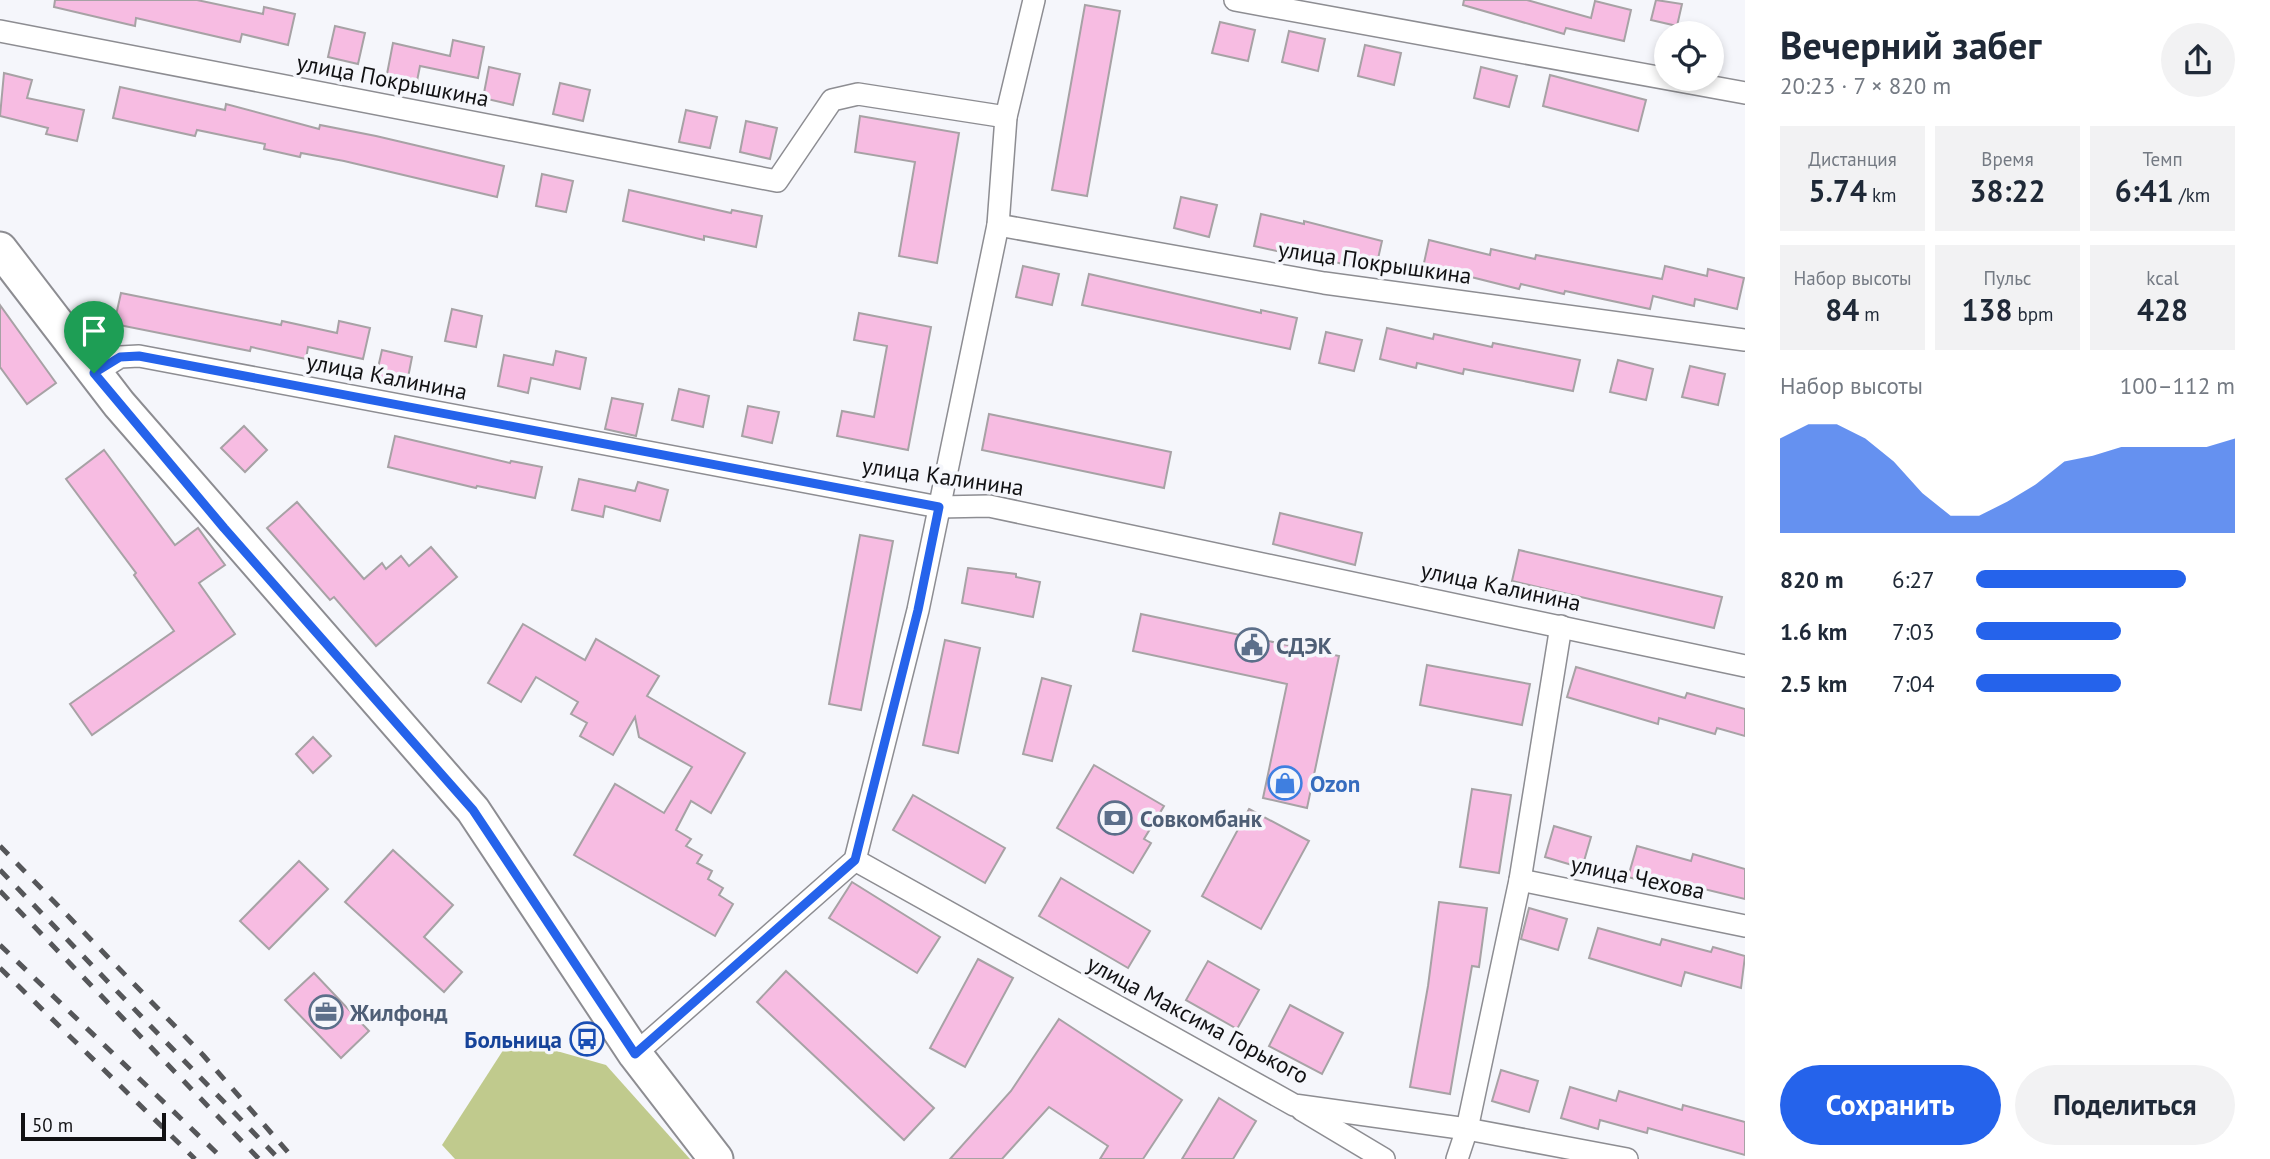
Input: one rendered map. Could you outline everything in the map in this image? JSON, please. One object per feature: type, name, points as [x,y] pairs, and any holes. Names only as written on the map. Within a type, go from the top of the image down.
[{"type":"main road","points":[[0,249],[94,373],[224,528],[473,810],[635,1054],[716,1159]]},
{"type":"street","points":[[635,1054],[855,860],[918,610],[998,225],[1006,117],[1034,0]]},
{"type":"street","points":[[1235,0],[1745,93]]},
{"type":"street","name":"улица Покрышкина","points":[[0,31],[777,181],[832,100],[858,94],[1006,117]]},
{"type":"street","name":"улица Покрышкина","points":[[998,225],[1324,283],[1745,340]]},
{"type":"street","name":"улица Калинина","points":[[94,373],[120,357],[139,356],[939,507],[989,506],[1745,666]]},
{"type":"street","points":[[1457,1159],[1467,1129],[1520,880],[1561,626]]},
{"type":"street","name":"улица Максима Горького","points":[[855,860],[1294,1105],[1467,1129],[1627,1159]]},
{"type":"street","name":"улица Чехова","points":[[1520,880],[1745,926]]},
{"type":"street","points":[[1294,1105],[1384,1159]]},
{"type":"green space","points":[[511,1038],[606,1065],[690,1159],[455,1159],[442,1145]]},
{"type":"building","points":[[55,0],[197,0],[263,14],[264,7],[295,14],[288,45],[242,34],[240,42],[136,18],[135,26],[54,7]]},
{"type":"building","points":[[1464,0],[1527,0],[1591,18],[1595,1],[1631,10],[1624,41],[1566,28],[1564,34],[1463,5]]},
{"type":"building","points":[[1656,0],[1682,4],[1678,21],[1651,20]]},
{"type":"building","points":[[1085,5],[1120,11],[1087,196],[1052,190]]},
{"type":"building","points":[[1220,22],[1255,30],[1248,61],[1212,53]]},
{"type":"building","points":[[335,26],[365,33],[358,64],[328,57]]},
{"type":"building","points":[[1289,31],[1325,39],[1318,71],[1282,62]]},
{"type":"building","points":[[453,40],[484,47],[478,78],[420,66],[417,81],[387,74],[393,43],[450,56]]},
{"type":"building","points":[[1365,45],[1401,53],[1394,85],[1358,76]]},
{"type":"building","points":[[489,67],[520,74],[513,105],[483,98]]},
{"type":"building","points":[[1481,67],[1517,76],[1509,107],[1474,98]]},
{"type":"building","points":[[4,73],[32,80],[27,98],[84,110],[77,141],[46,134],[48,128],[0,116]]},
{"type":"building","points":[[1550,75],[1646,100],[1638,131],[1543,106]]},
{"type":"building","points":[[560,83],[590,90],[583,121],[553,114]]},
{"type":"building","points":[[120,87],[225,110],[226,104],[319,129],[320,125],[376,136],[504,166],[497,197],[344,161],[301,153],[300,157],[264,149],[265,144],[197,130],[195,136],[113,118]]},
{"type":"building","points":[[686,110],[717,117],[710,148],[679,142]]},
{"type":"building","points":[[860,116],[959,133],[937,263],[899,256],[915,162],[855,152]]},
{"type":"building","points":[[746,121],[777,128],[770,159],[740,152]]},
{"type":"building","points":[[542,174],[573,181],[566,212],[536,206]]},
{"type":"building","points":[[629,190],[731,213],[732,210],[762,216],[756,247],[704,236],[704,240],[623,221]]},
{"type":"building","points":[[1181,197],[1217,205],[1209,237],[1174,228]]},
{"type":"building","points":[[1261,214],[1304,224],[1304,221],[1382,241],[1375,272],[1290,251],[1290,254],[1254,246]]},
{"type":"building","points":[[1429,240],[1490,255],[1491,249],[1535,259],[1536,255],[1662,279],[1665,266],[1707,276],[1708,269],[1744,278],[1737,309],[1695,299],[1694,306],[1653,296],[1650,309],[1565,291],[1564,294],[1521,284],[1519,289],[1459,274],[1457,280],[1422,272]]},
{"type":"building","points":[[1023,266],[1059,274],[1052,305],[1016,297]]},
{"type":"building","points":[[1089,274],[1261,313],[1261,310],[1297,318],[1290,349],[1082,305]]},
{"type":"building","points":[[121,293],[281,325],[282,321],[337,333],[339,321],[370,328],[363,359],[308,347],[306,359],[251,347],[250,351],[114,324]]},
{"type":"building","points":[[0,305],[56,383],[27,404],[0,367]]},
{"type":"building","points":[[452,309],[482,316],[476,347],[445,341]]},
{"type":"building","points":[[859,313],[931,327],[908,450],[837,436],[842,411],[874,417],[887,346],[854,340]]},
{"type":"building","points":[[1387,328],[1433,339],[1434,334],[1492,347],[1493,343],[1580,360],[1573,391],[1464,369],[1463,374],[1417,363],[1416,368],[1380,359]]},
{"type":"building","points":[[1326,332],[1362,340],[1354,371],[1319,363]]},
{"type":"building","points":[[382,350],[412,357],[406,388],[375,381]]},
{"type":"building","points":[[556,351],[586,358],[580,389],[531,378],[528,393],[498,386],[504,355],[553,365]]},
{"type":"building","points":[[1618,360],[1653,369],[1646,400],[1610,392]]},
{"type":"building","points":[[1690,366],[1725,374],[1718,405],[1682,397]]},
{"type":"building","points":[[679,389],[709,396],[703,427],[672,420]]},
{"type":"building","points":[[612,398],[643,404],[636,436],[605,429]]},
{"type":"building","points":[[748,406],[779,412],[772,443],[742,436]]},
{"type":"building","points":[[989,414],[1171,452],[1164,488],[982,450]]},
{"type":"building","points":[[244,426],[267,450],[245,472],[221,448]]},
{"type":"building","points":[[395,436],[510,463],[511,461],[542,467],[535,498],[477,486],[476,488],[388,467]]},
{"type":"building","points":[[104,450],[175,545],[198,528],[225,565],[199,583],[235,634],[92,735],[70,704],[174,631],[134,575],[136,573],[66,479]]},
{"type":"building","points":[[579,479],[635,491],[638,482],[668,490],[660,521],[605,506],[603,517],[572,510]]},
{"type":"building","points":[[297,502],[364,579],[382,563],[386,569],[401,556],[409,566],[431,547],[457,577],[376,646],[334,597],[330,600],[267,528]]},
{"type":"building","points":[[1280,513],[1362,533],[1355,565],[1273,544]]},
{"type":"building","points":[[860,535],[893,541],[861,710],[829,704]]},
{"type":"building","points":[[1519,550],[1722,597],[1714,628],[1512,581]]},
{"type":"building","points":[[968,568],[1016,574],[1016,577],[1040,582],[1033,617],[962,603]]},
{"type":"building","points":[[1141,614],[1339,656],[1307,808],[1263,798],[1287,684],[1133,651]]},
{"type":"building","points":[[523,624],[585,660],[596,639],[659,676],[647,696],[745,753],[711,813],[691,801],[676,830],[691,839],[686,846],[702,855],[697,863],[712,871],[708,879],[723,888],[719,895],[733,904],[715,936],[574,855],[615,784],[664,813],[692,767],[639,737],[635,717],[613,755],[580,736],[587,723],[571,714],[578,702],[536,677],[521,702],[488,683]]},
{"type":"building","points":[[945,640],[980,648],[958,753],[923,745]]},
{"type":"building","points":[[1427,665],[1530,684],[1522,725],[1420,705]]},
{"type":"building","points":[[1576,667],[1685,698],[1687,693],[1745,709],[1745,736],[1717,728],[1715,734],[1659,718],[1658,724],[1567,697]]},
{"type":"building","points":[[1042,678],[1071,686],[1052,761],[1023,754]]},
{"type":"building","points":[[313,737],[331,756],[313,773],[296,754]]},
{"type":"building","points":[[1094,765],[1164,806],[1144,839],[1151,843],[1133,873],[1057,828]]},
{"type":"building","points":[[1472,789],[1511,795],[1499,873],[1460,867]]},
{"type":"building","points":[[913,795],[1005,848],[985,883],[893,830]]},
{"type":"building","points":[[1249,809],[1309,841],[1261,929],[1202,896]]},
{"type":"building","points":[[1554,826],[1591,837],[1582,868],[1545,857]]},
{"type":"building","points":[[1637,846],[1691,861],[1693,854],[1745,869],[1745,899],[1667,880],[1665,887],[1628,877]]},
{"type":"building","points":[[393,850],[453,905],[424,937],[462,972],[444,992],[345,902]]},
{"type":"building","points":[[299,861],[328,889],[269,949],[240,921]]},
{"type":"building","points":[[1061,878],[1150,931],[1128,968],[1039,916]]},
{"type":"building","points":[[852,882],[940,937],[917,973],[829,918]]},
{"type":"building","points":[[1439,902],[1487,908],[1479,967],[1472,966],[1450,1094],[1410,1087],[1428,986]]},
{"type":"building","points":[[1529,908],[1567,919],[1558,950],[1521,939]]},
{"type":"building","points":[[1598,928],[1660,945],[1662,939],[1711,952],[1713,947],[1745,956],[1741,988],[1685,972],[1681,986],[1589,958]]},
{"type":"building","points":[[978,959],[1013,978],[965,1067],[930,1048]]},
{"type":"building","points":[[1208,961],[1259,990],[1237,1029],[1186,1000]]},
{"type":"building","points":[[786,971],[934,1108],[904,1140],[757,1002]]},
{"type":"building","points":[[314,973],[369,1031],[341,1058],[285,1000]]},
{"type":"building","points":[[1290,1005],[1343,1033],[1322,1074],[1269,1046]]},
{"type":"building","points":[[1059,1019],[1182,1100],[1143,1159],[1100,1159],[1108,1146],[1049,1107],[1002,1159],[950,1159],[1011,1091]]},
{"type":"building","points":[[1501,1070],[1538,1081],[1529,1112],[1492,1101]]},
{"type":"building","points":[[1570,1087],[1616,1101],[1619,1091],[1682,1110],[1683,1105],[1745,1122],[1745,1155],[1648,1128],[1647,1133],[1600,1120],[1598,1129],[1561,1118]]},
{"type":"building","points":[[1219,1098],[1256,1121],[1233,1159],[1182,1159]]},
{"type":"railway","points":[[0,846],[203,1055],[294,1159]]},
{"type":"railway","points":[[0,870],[279,1159]]},
{"type":"railway","points":[[0,891],[259,1159]]},
{"type":"railway","points":[[0,945],[223,1159]]},
{"type":"railway","points":[[0,968],[195,1159]]},
{"type":"place","name":"СДЭК","points":[[1252,645]]},
{"type":"place","name":"Ozon","points":[[1285,783]]},
{"type":"place","name":"Совкомбанк","points":[[1115,818]]},
{"type":"place","name":"Жилфонд","points":[[326,1012]]},
{"type":"place","name":"Больница","points":[[587,1039]]},
{"type":"route","points":[[139,356],[939,507],[918,610],[855,860],[635,1054],[473,810],[224,528],[94,373],[120,357],[139,356]]}]
